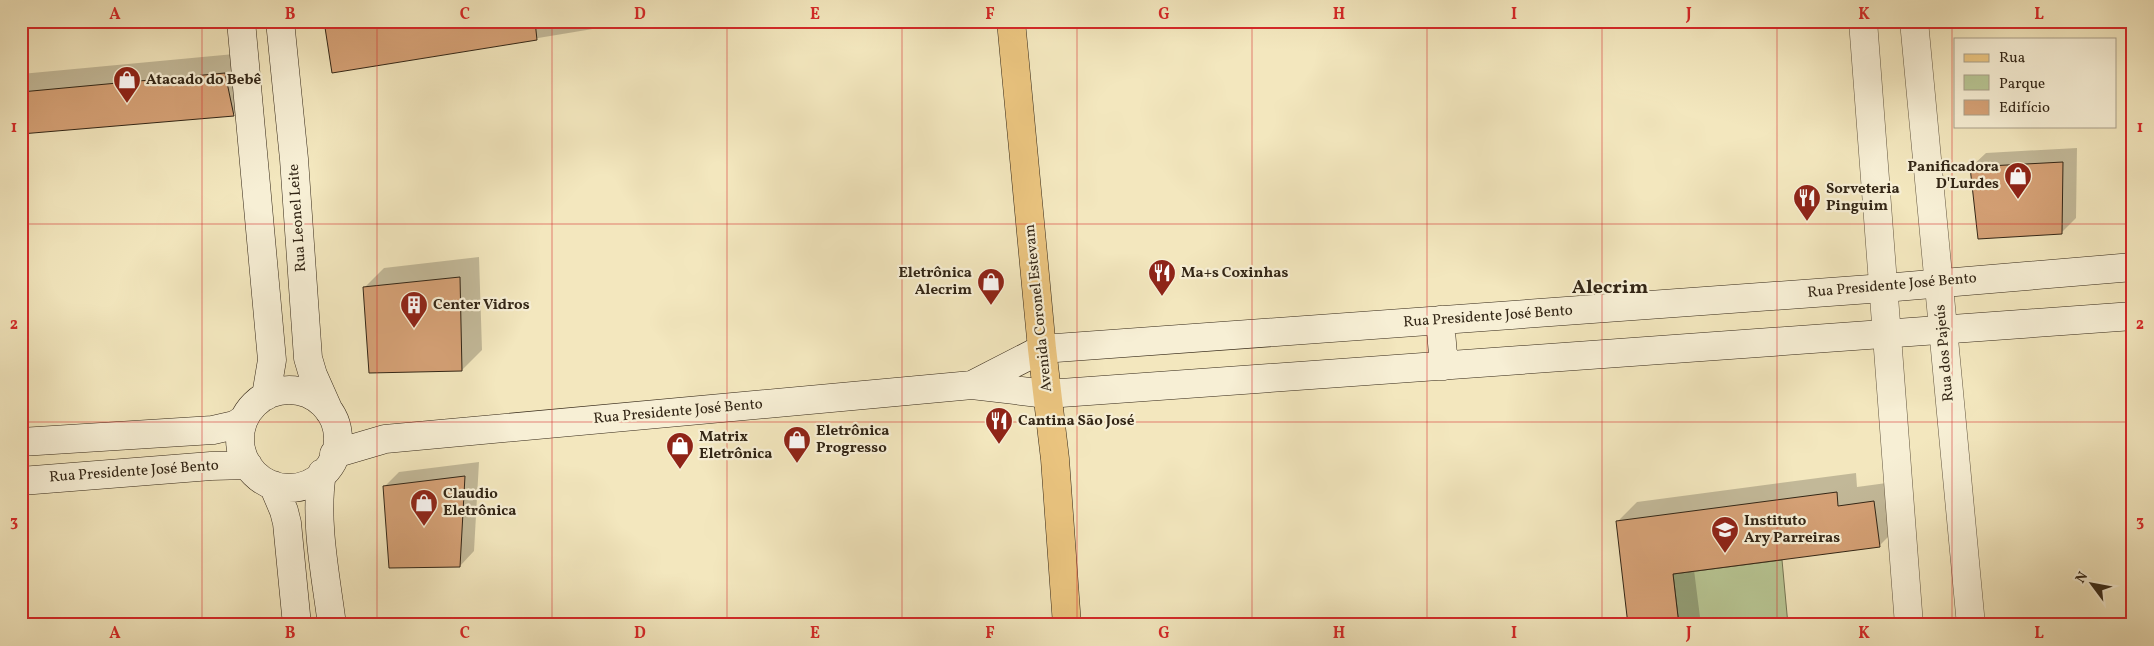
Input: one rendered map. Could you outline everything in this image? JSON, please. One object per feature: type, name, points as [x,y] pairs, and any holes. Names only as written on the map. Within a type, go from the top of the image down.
[{"type":"main road","name":"Avenida Coronel Estevam","points":[[1011,21],[1042,349],[1055,459],[1067,625]]},
{"type":"street","points":[[242,21],[272,360],[266,396]]},
{"type":"street","name":"Rua Leonel Leite","points":[[280,21],[294,158],[308,358],[316,383],[332,419]]},
{"type":"street","points":[[1863,21],[1909,625]]},
{"type":"street","name":"Rua dos Pajeús","points":[[1914,21],[1971,625]]},
{"type":"street","name":"Rua Presidente José Bento","points":[[972,385],[1042,349],[1884,288],[2133,267]]},
{"type":"street","name":"Rua Presidente José Bento","points":[[328,464],[385,439],[972,385],[1047,394],[2133,316]]},
{"type":"street","points":[[1440,320],[1444,366]]},
{"type":"street","points":[[328,464],[312,482],[300,487],[286,488],[263,481],[248,466],[240,443],[240,430],[244,419],[251,408],[266,396],[275,392],[295,390],[314,397],[332,419],[337,445],[328,464],[319,492],[320,519],[332,625]]},
{"type":"street","points":[[21,442],[213,430],[235,425],[244,419]]},
{"type":"street","name":"Rua Presidente José Bento","points":[[332,419],[385,439]]},
{"type":"street","name":"Rua Presidente José Bento","points":[[21,481],[211,466],[248,466]]},
{"type":"street","points":[[273,485],[287,523],[297,625]]},
{"type":"green space","points":[[1782,560],[1788,625],[1679,625],[1673,574]]},
{"type":"building","points":[[324,21],[535,21],[537,40],[332,73]]},
{"type":"building","name":"Atacado do Bebê","points":[[225,73],[234,116],[21,134],[21,92]]},
{"type":"building","name":"Panificadora D'Lurdes","points":[[2063,162],[2062,234],[1978,239],[1970,167]]},
{"type":"building","name":"Center Vidros","points":[[460,277],[462,371],[369,373],[363,287]]},
{"type":"building","name":"Claudio Eletrônica","points":[[465,476],[460,567],[389,568],[383,486]]},
{"type":"building","name":"Instituto Ary Parreiras","points":[[1837,492],[1838,506],[1874,501],[1880,547],[1673,574],[1679,625],[1628,625],[1616,521]]},
{"type":"place","name":"Atacado do Bebê","points":[[127,104]]},
{"type":"place","name":"Panificadora D'Lurdes","points":[[2018,200]]},
{"type":"place","name":"Sorveteria Pinguim","points":[[1807,222]]},
{"type":"place","name":"Ma+s Coxinhas","points":[[1162,297]]},
{"type":"place","name":"Eletrônica Alecrim","points":[[991,306]]},
{"type":"place","name":"Center Vidros","points":[[414,329]]},
{"type":"place","name":"Cantina São José","points":[[999,445]]},
{"type":"place","name":"Eletrônica Progresso","points":[[797,464]]},
{"type":"place","name":"Matrix Eletrônica","points":[[680,470]]},
{"type":"place","name":"Claudio Eletrônica","points":[[424,527]]},
{"type":"place","name":"Instituto Ary Parreiras","points":[[1725,554]]},
{"type":"district","name":"Alecrim","points":[[1610,288]]}]
